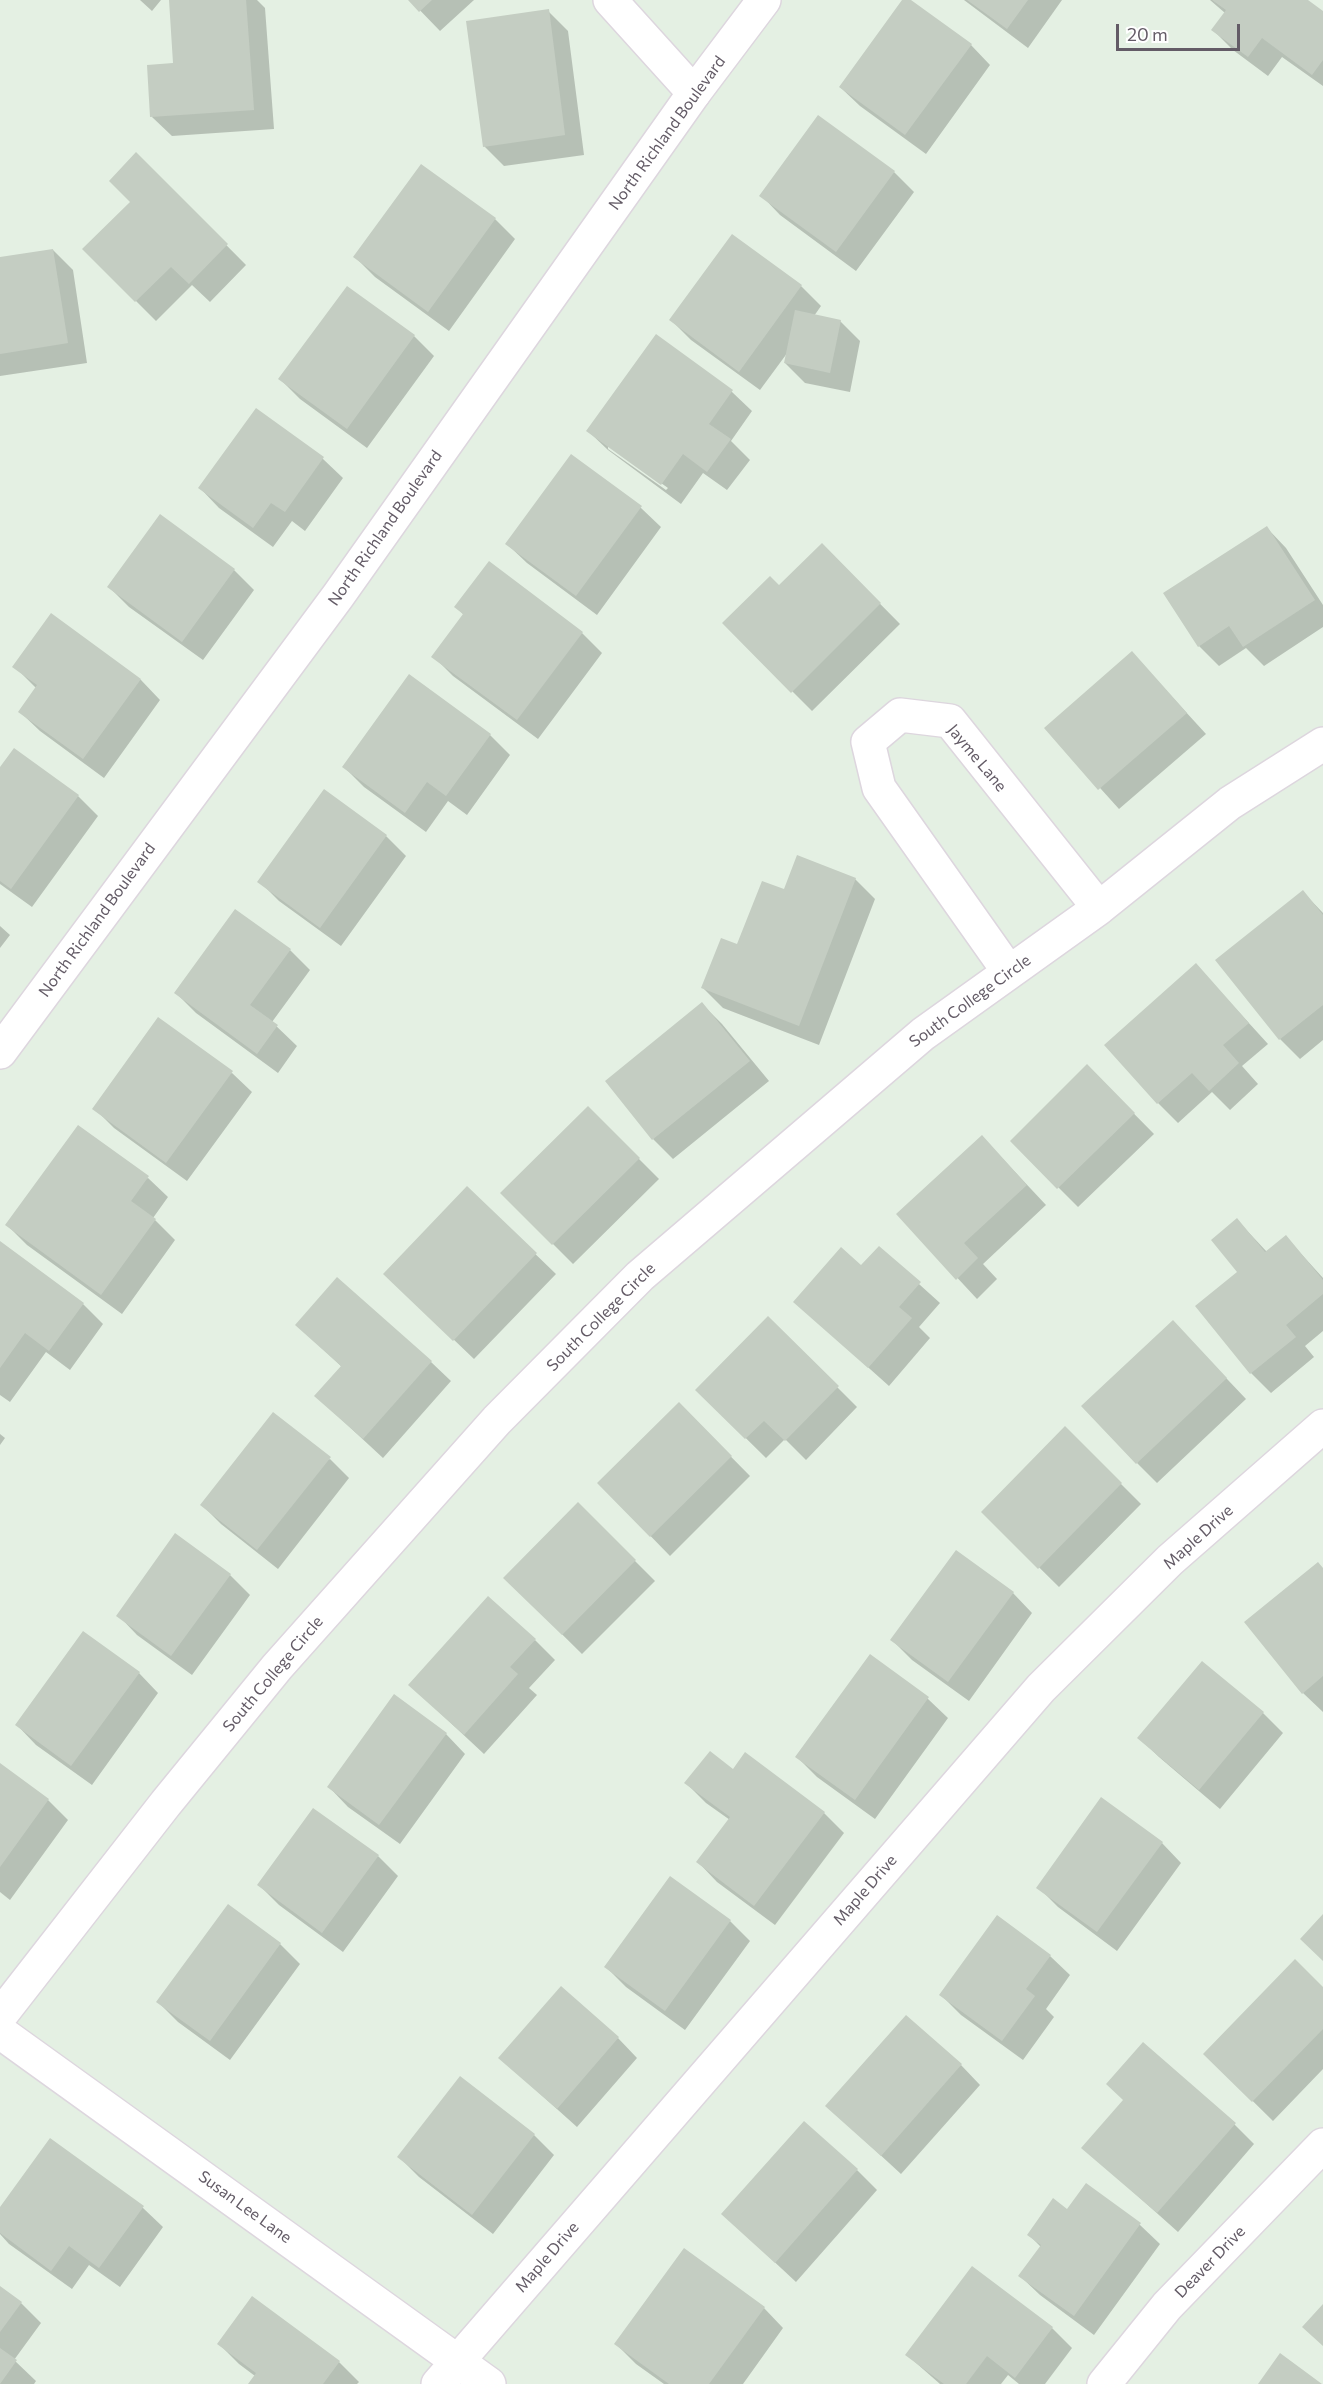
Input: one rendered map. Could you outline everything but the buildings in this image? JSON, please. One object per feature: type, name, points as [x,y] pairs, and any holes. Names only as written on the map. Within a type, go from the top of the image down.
[{"type":"street","points":[[610,0],[694,93]]},
{"type":"street","name":"North Richland Boulevard","points":[[0,1052],[338,596],[694,93],[764,0]]},
{"type":"street","name":"Jayme Lane","points":[[1009,972],[879,788],[868,742],[900,715],[950,721],[1099,908]]},
{"type":"street","name":"South College Circle","points":[[0,2016],[166,1803],[277,1666],[497,1420],[640,1276],[923,1034],[1099,908],[1230,803],[1323,744]]},
{"type":"street","name":"Maple Drive","points":[[447,2372],[1041,1688],[1170,1560],[1323,1426]]},
{"type":"street","name":"Susan Lee Lane","points":[[0,2032],[447,2372],[489,2384]]},
{"type":"street","name":"Deaver Drive","points":[[1104,2384],[1167,2306],[1323,2145]]}]
